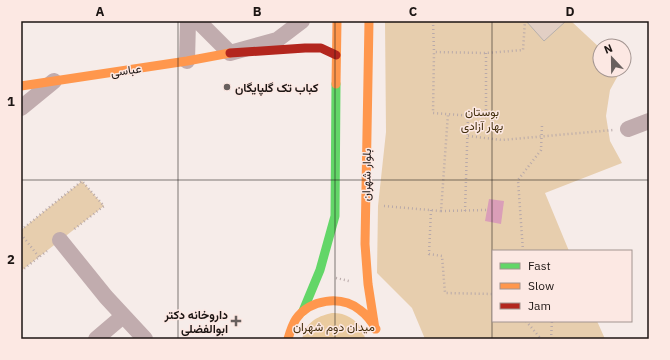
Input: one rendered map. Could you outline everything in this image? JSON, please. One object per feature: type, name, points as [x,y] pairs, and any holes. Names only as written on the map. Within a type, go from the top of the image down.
[{"type":"street","points":[[187,60],[188,21]]},
{"type":"street","points":[[198,21],[230,53],[277,40],[302,21]]},
{"type":"street","points":[[279,335],[294,322],[303,311],[320,270],[335,216],[336,21]]},
{"type":"street","name":"بلوار شهران","points":[[369,21],[365,244],[368,284],[376,329]]},
{"type":"street","name":"عباسی","points":[[21,86],[230,53],[321,48],[336,55]]},
{"type":"street","points":[[21,108],[54,80]]},
{"type":"street","points":[[628,129],[649,121]]},
{"type":"street","points":[[60,240],[106,297],[145,339]]},
{"type":"street","points":[[303,311],[316,304],[330,300],[344,302],[357,307],[368,316],[376,329],[378,339]]},
{"type":"street","points":[[96,339],[123,316]]},
{"type":"street","points":[[288,339],[294,322]]},
{"type":"path","points":[[433,21],[433,113],[486,117],[486,53]]},
{"type":"path","points":[[434,52],[486,53],[523,50],[525,21]]},
{"type":"path","points":[[441,211],[448,114]]},
{"type":"path","points":[[465,211],[468,116]]},
{"type":"path","points":[[523,250],[518,180],[541,150],[542,125]]},
{"type":"path","points":[[468,136],[502,140],[628,129]]},
{"type":"path","points":[[21,230],[82,181],[104,206],[21,271]]},
{"type":"path","points":[[378,206],[441,211],[486,210]]},
{"type":"path","points":[[432,210],[429,254],[442,256],[445,293],[492,294]]},
{"type":"path","points":[[21,234],[39,257]]},
{"type":"path","points":[[334,277],[349,282]]},
{"type":"path","points":[[527,322],[541,339]]},
{"type":"path","points":[[551,339],[552,322]]},
{"type":"green space","name":"بوستان بهار آزادی","points":[[385,21],[571,21],[592,41],[592,78],[617,78],[610,90],[606,116],[610,141],[622,163],[545,193],[569,250],[492,250],[492,322],[597,322],[605,339],[425,339],[412,308],[377,273],[378,206],[386,132]]},
{"type":"green space","points":[[82,181],[104,206],[21,271],[21,230]]},
{"type":"green space","name":"میدان دوم شهران","points":[[332,313],[342,314],[354,320],[363,330],[365,339],[302,339],[306,328],[312,321],[321,316]]},
{"type":"shaded area","points":[[489,199],[504,201],[501,224],[485,221]]},
{"type":"building","points":[[526,21],[566,21],[544,41]]},
{"type":"traffic: fast","points":[[303,311],[320,270],[335,216],[336,84]]},
{"type":"traffic: slow","points":[[336,84],[337,21]]},
{"type":"traffic: slow","points":[[369,21],[365,244],[368,284],[375,329]]},
{"type":"traffic: slow","points":[[21,86],[230,53]]},
{"type":"traffic: slow","points":[[288,339],[293,324],[302,312],[317,303],[326,301],[344,302],[352,305],[365,314],[376,329]]},
{"type":"traffic: jam","points":[[230,53],[321,48],[336,55]]},
{"type":"place","name":"کباب تک گلپایگان","points":[[227,87]]},
{"type":"place","name":"داروخانه دکتر ابوالفضلی","points":[[236,321]]}]
